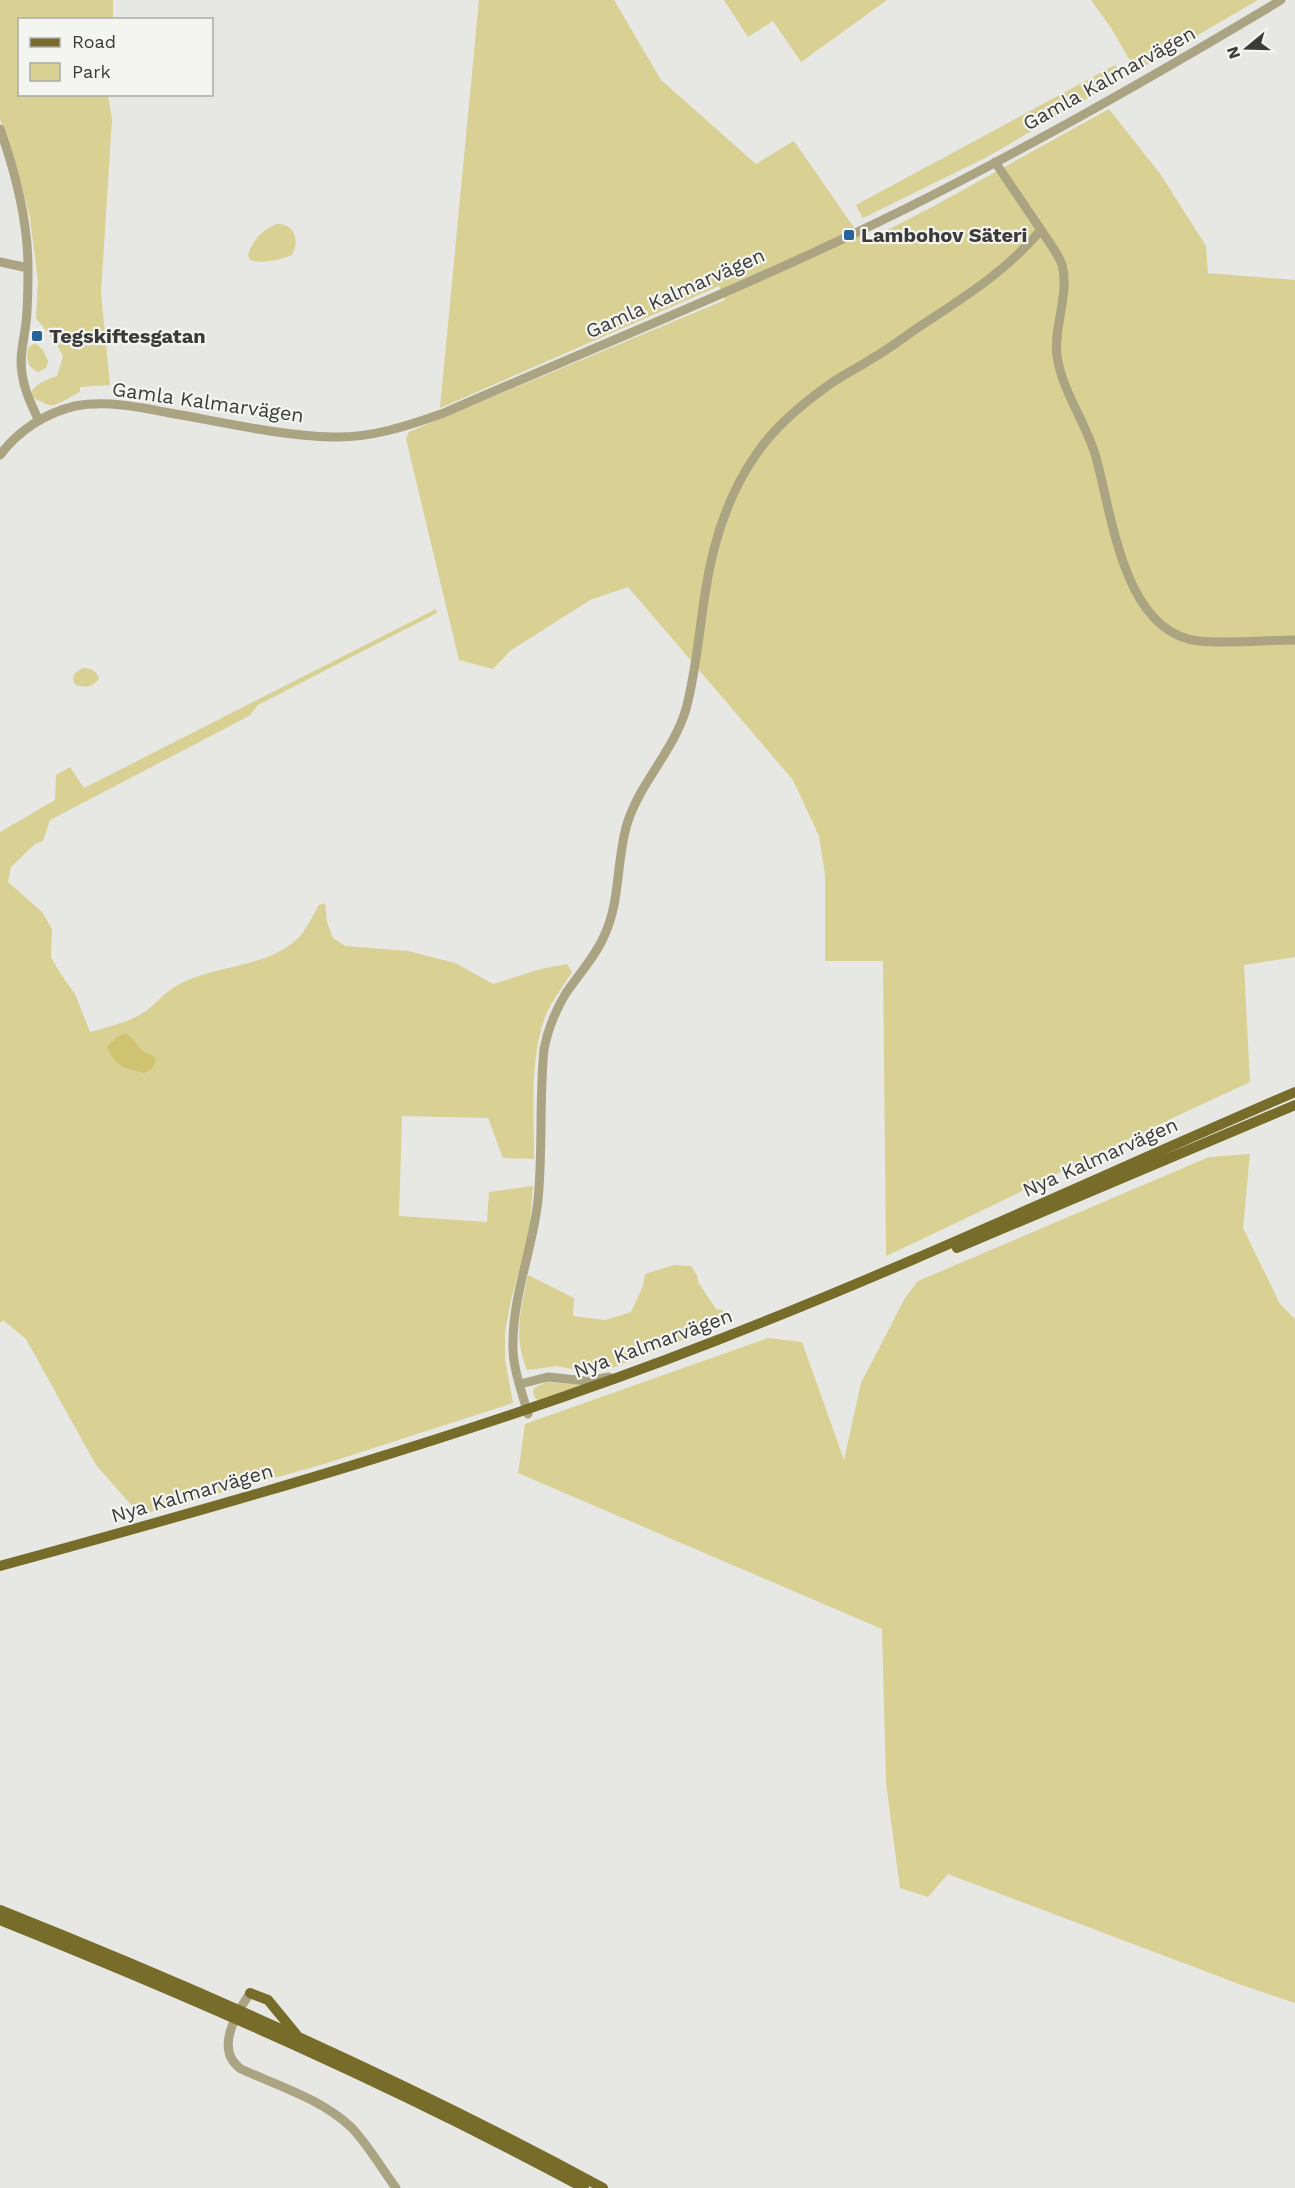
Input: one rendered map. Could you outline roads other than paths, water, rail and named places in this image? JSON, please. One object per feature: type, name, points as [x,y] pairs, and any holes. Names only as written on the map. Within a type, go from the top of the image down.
[{"type":"main road","name":"Nya Kalmarvägen","points":[[0,1566],[332,1472],[527,1411],[714,1341],[912,1260],[1295,1092]]},
{"type":"main road","name":"Nya Kalmarvägen","points":[[0,1572],[333,1478],[716,1348],[1295,1105]]},
{"type":"main road","points":[[0,1910],[237,2014],[435,2111],[584,2188]]},
{"type":"main road","points":[[0,1920],[298,2036],[437,2102],[603,2188]]},
{"type":"main road","points":[[250,1993],[268,2000],[298,2036]]},
{"type":"street","name":"Gamla Kalmarvägen","points":[[0,455],[16,436],[39,421],[76,406],[105,404],[315,436],[350,437],[399,428],[444,413],[793,261],[928,197],[1057,129],[1281,0]]},
{"type":"street","points":[[0,129],[22,207],[28,268],[26,323],[21,366],[26,393],[39,421]]},
{"type":"street","points":[[994,162],[1062,264],[1064,279],[1057,355],[1065,383],[1094,453],[1120,558],[1134,590],[1155,618],[1174,634],[1198,641],[1295,640]]},
{"type":"street","points":[[527,1411],[513,1346],[514,1317],[533,1237],[538,1199],[542,1067],[547,1033],[562,1001],[605,935],[612,913],[628,823],[640,794],[669,750],[681,723],[691,684],[711,558],[733,495],[757,453],[800,408],[826,386],[876,357],[971,294],[998,274],[1027,247],[1041,230]]},
{"type":"street","points":[[0,262],[28,268]]},
{"type":"street","points":[[520,1384],[548,1377],[586,1381],[623,1374]]},
{"type":"street","points":[[250,1993],[237,2014],[228,2044],[228,2052],[234,2065],[319,2104],[340,2118],[353,2129],[396,2188]]},
{"type":"place","name":"Lambohov Säteri","points":[[849,235]]},
{"type":"place","name":"Tegskiftesgatan","points":[[37,336]]}]
